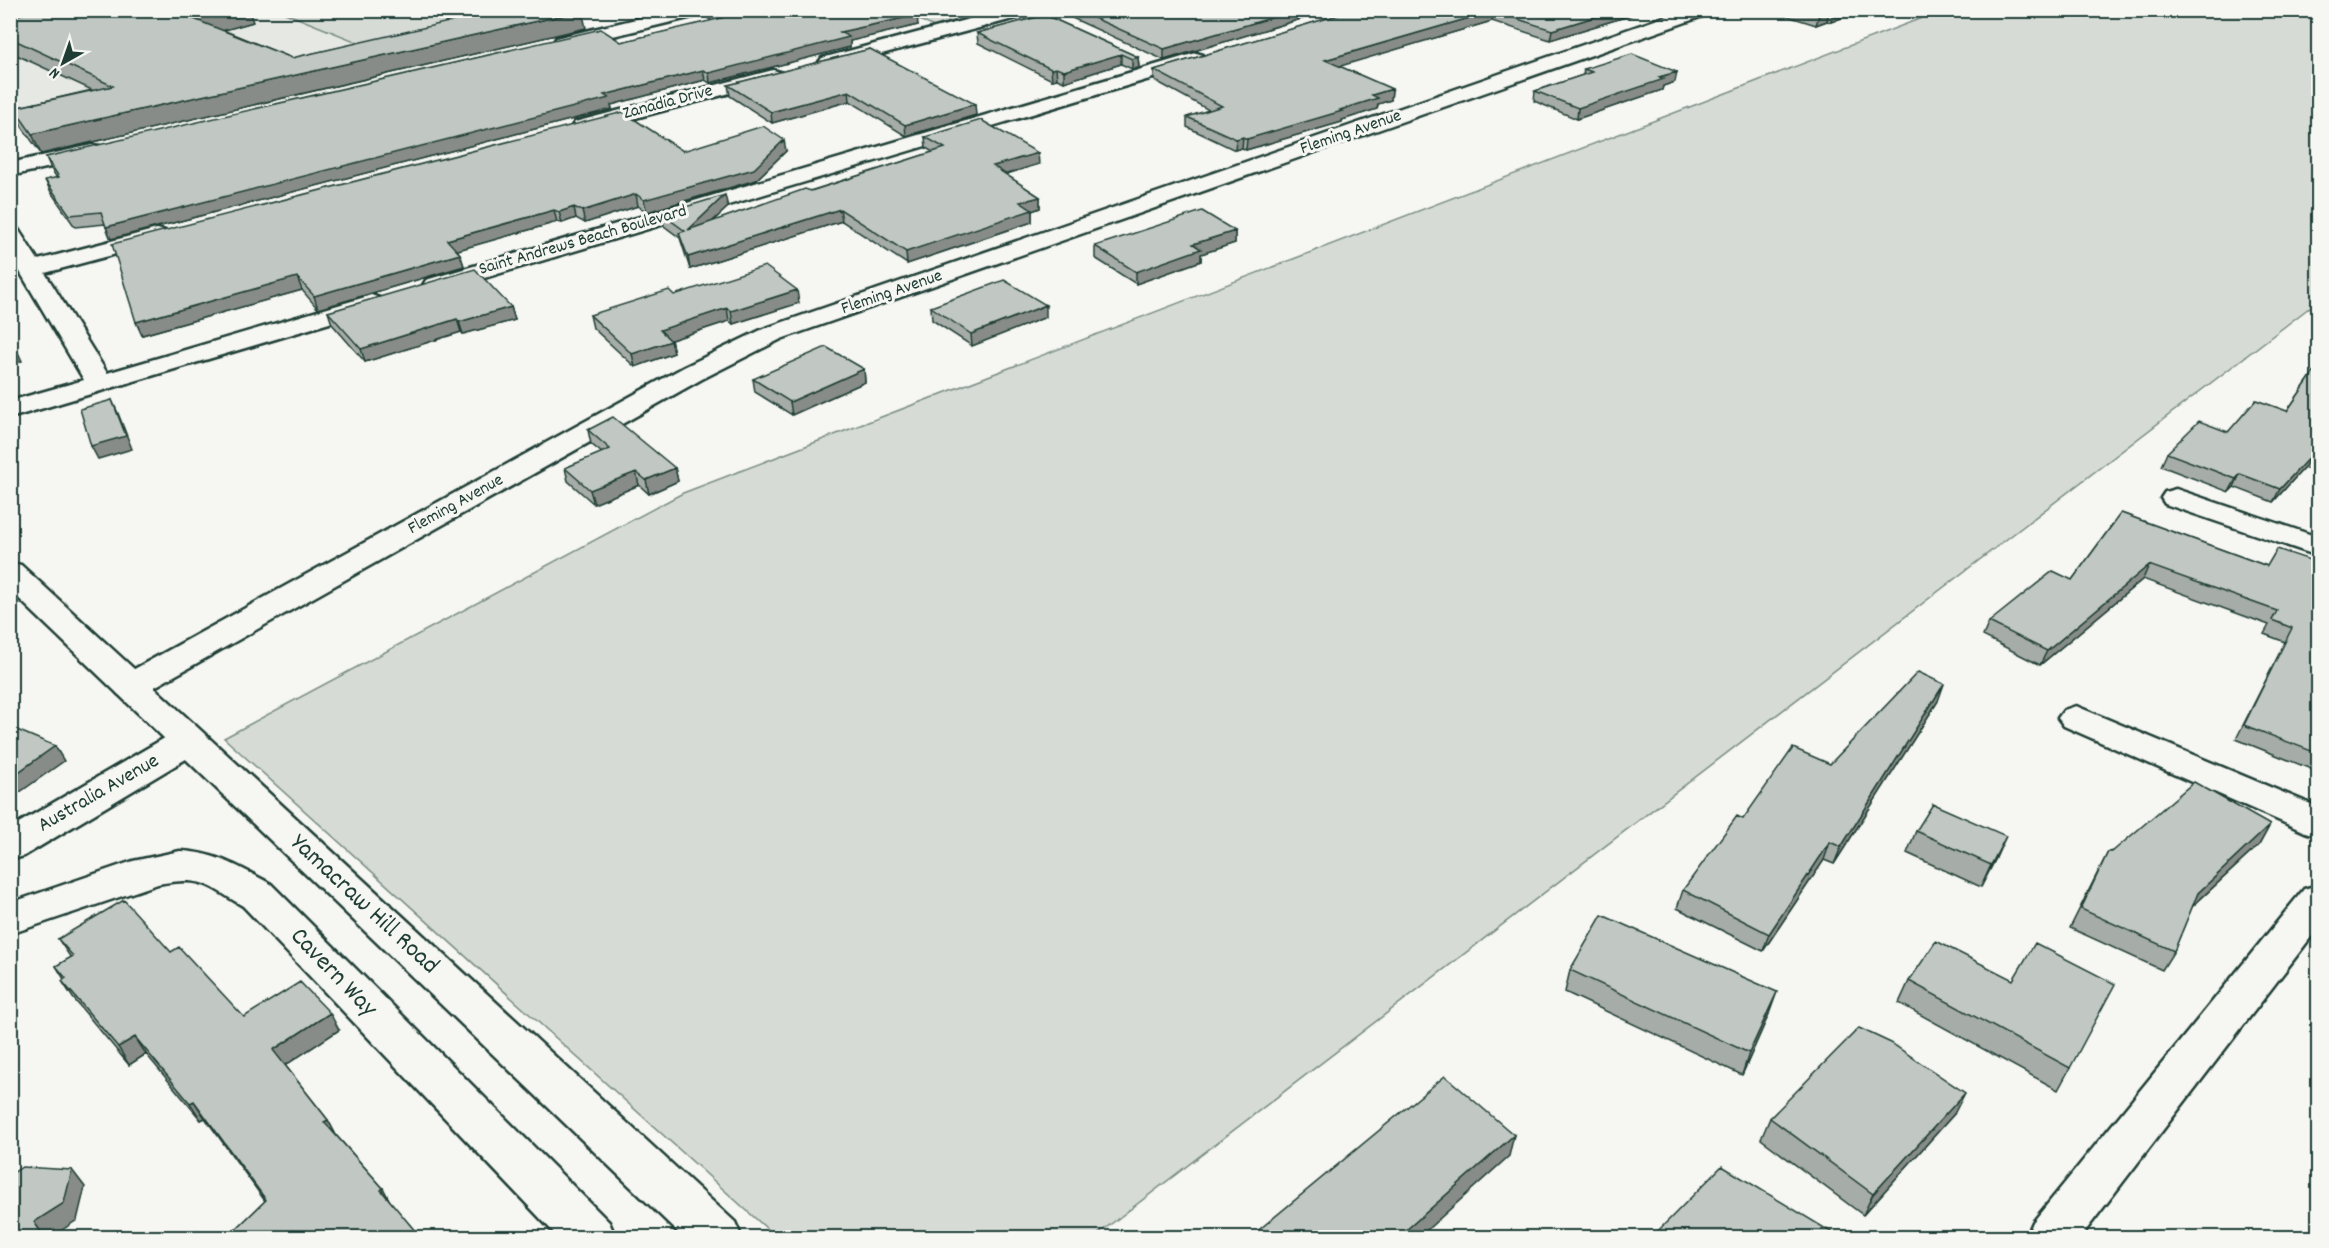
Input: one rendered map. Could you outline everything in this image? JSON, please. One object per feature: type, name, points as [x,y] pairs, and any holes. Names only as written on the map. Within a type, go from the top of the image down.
[{"type":"street","points":[[547,46],[699,10]]},
{"type":"street","name":"Fleming Avenue","points":[[130,686],[693,373],[772,334],[1703,10]]},
{"type":"street","name":"Zanadia Drive","points":[[563,131],[801,69],[1034,12]]},
{"type":"street","name":"Saint Andrews Beach Boulevard","points":[[420,289],[1218,53]]},
{"type":"street","points":[[1141,60],[1163,69]]},
{"type":"street","points":[[10,170],[116,146]]},
{"type":"street","points":[[31,269],[182,230]]},
{"type":"street","points":[[10,234],[100,384]]},
{"type":"street","points":[[10,410],[397,296]]},
{"type":"street","points":[[2176,498],[2319,547]]},
{"type":"street","name":"Yamacraw Hill Road","points":[[10,572],[718,1238]]},
{"type":"street","points":[[2076,718],[2319,822]]},
{"type":"street","name":"Australia Avenue","points":[[10,846],[188,741]]},
{"type":"street","name":"Cavern Way","points":[[10,919],[130,877],[175,866],[199,866],[218,873],[257,895],[592,1238]]},
{"type":"street","points":[[2050,1238],[2319,900]]},
{"type":"shaded area","points":[[10,11],[280,11],[367,46],[11,124]]},
{"type":"shaded area","points":[[280,11],[526,11],[367,46]]},
{"type":"shaded area","points":[[901,11],[1003,11],[936,28]]},
{"type":"shaded area","points":[[1940,11],[2318,11],[2318,301],[1094,1237],[776,1237],[224,738],[683,493]]},
{"type":"building","points":[[36,10],[225,10],[194,19],[292,58],[508,10],[582,11],[32,134],[14,108],[113,86],[10,38],[10,17]]},
{"type":"building","points":[[710,10],[907,10],[917,15],[840,32],[849,37],[709,73],[703,70],[604,95],[609,98],[106,227],[101,212],[70,215],[45,180],[59,177],[46,157],[601,29],[621,42],[722,18]]},
{"type":"building","points":[[1076,10],[1298,10],[1164,49]]},
{"type":"building","points":[[1355,10],[1617,10],[1552,30],[1493,11],[1325,60],[1392,89],[1372,95],[1378,98],[1340,110],[1342,111],[1247,139],[1243,137],[1236,139],[1187,117],[1222,106],[1154,70]]},
{"type":"building","points":[[1803,10],[1838,10],[1819,15]]},
{"type":"building","points":[[1045,15],[1138,57],[1132,59],[1121,54],[1064,71],[1051,69],[977,33]]},
{"type":"building","points":[[870,49],[975,104],[905,125],[849,91],[771,112],[728,85]]},
{"type":"building","points":[[1632,54],[1677,72],[1659,77],[1664,79],[1578,108],[1535,91],[1592,72],[1584,69]]},
{"type":"building","points":[[623,112],[683,151],[763,126],[784,140],[754,169],[644,200],[636,194],[582,211],[574,207],[559,212],[554,210],[447,240],[460,254],[314,296],[297,277],[136,322],[112,244]]},
{"type":"building","points":[[981,120],[1038,153],[993,166],[1040,197],[1020,202],[1032,210],[906,252],[840,209],[688,257],[679,233],[685,231],[662,214],[725,195],[688,230],[805,189],[811,191],[945,148],[925,137]]},
{"type":"building","points":[[1202,211],[1235,231],[1193,244],[1201,249],[1136,272],[1095,246]]},
{"type":"building","points":[[765,266],[797,290],[731,311],[727,308],[660,330],[671,341],[632,354],[590,315],[669,290],[674,295]]},
{"type":"building","points":[[475,269],[511,307],[459,322],[457,319],[361,349],[328,312]]},
{"type":"building","points":[[1004,280],[1046,305],[971,334],[931,307]]},
{"type":"building","points":[[10,338],[16,348],[10,349]]},
{"type":"building","points":[[826,347],[864,369],[790,402],[753,379]]},
{"type":"building","points":[[2319,365],[2319,457],[2311,455],[2280,489],[2240,474],[2236,479],[2167,453],[2199,421],[2228,432],[2256,400],[2287,411]]},
{"type":"building","points":[[112,400],[126,436],[91,446],[80,409]]},
{"type":"building","points":[[613,417],[675,468],[646,480],[636,472],[590,490],[565,468],[610,449],[588,430]]},
{"type":"building","points":[[2121,513],[2267,566],[2277,549],[2319,563],[2319,754],[2244,725],[2292,628],[2272,620],[2277,611],[2149,565],[2047,651],[1989,622],[2053,571],[2072,580]]},
{"type":"building","points":[[1918,672],[1944,684],[1841,847],[1830,842],[1769,934],[1683,890],[1737,816],[1743,819],[1793,748],[1830,764]]},
{"type":"building","points":[[10,727],[55,746],[10,778]]},
{"type":"building","points":[[2194,782],[2270,825],[2198,893],[2174,951],[2081,909],[2108,852],[2112,852]]},
{"type":"building","points":[[1933,804],[2006,836],[1991,865],[1916,831]]},
{"type":"building","points":[[124,900],[171,952],[179,947],[244,1017],[300,982],[330,1013],[273,1050],[328,1120],[324,1122],[383,1188],[381,1190],[421,1238],[243,1238],[236,1229],[266,1200],[194,1101],[190,1103],[135,1037],[118,1047],[62,981],[66,978],[56,966],[73,956],[58,939]]},
{"type":"building","points":[[1602,915],[1777,992],[1749,1053],[1570,970]]},
{"type":"building","points":[[1936,941],[2013,980],[2035,943],[2115,984],[2070,1068],[1909,981]]},
{"type":"building","points":[[1859,1028],[1891,1043],[1965,1093],[1873,1194],[1770,1118]]},
{"type":"building","points":[[1445,1076],[1514,1135],[1397,1238],[1249,1238]]},
{"type":"building","points":[[1722,1166],[1841,1238],[1651,1238]]},
{"type":"building","points":[[22,1167],[72,1170],[64,1203],[34,1222],[45,1238],[10,1238],[10,1175]]}]
